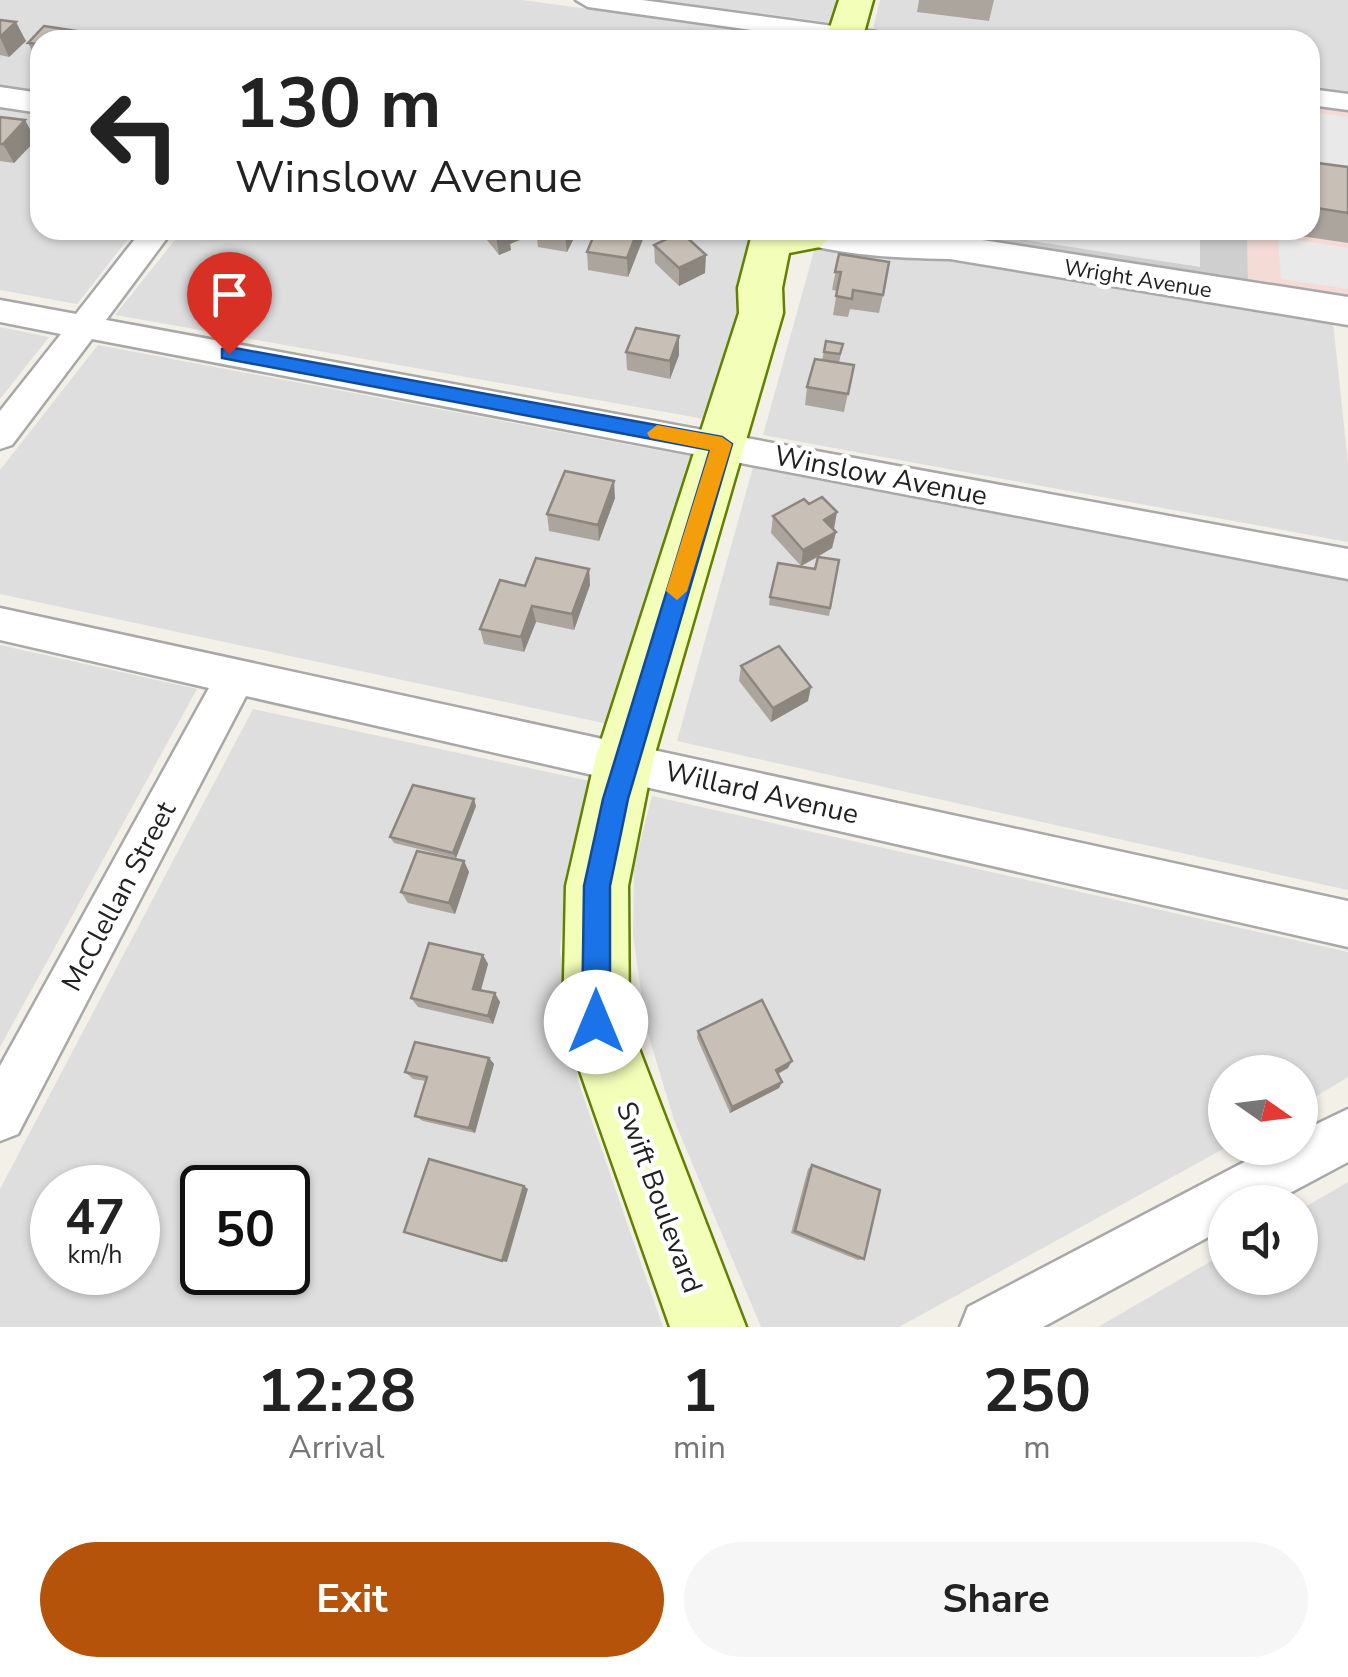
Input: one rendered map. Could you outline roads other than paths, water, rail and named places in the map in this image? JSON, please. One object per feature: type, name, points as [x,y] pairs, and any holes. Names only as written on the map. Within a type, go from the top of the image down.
[{"type":"main road","points":[[855,30],[856,0]]},
{"type":"main road","name":"Swift Boulevard","points":[[708,1327],[596,1022],[597,886],[624,760],[761,313],[782,298],[793,240]]},
{"type":"street","points":[[588,0],[799,30]]},
{"type":"street","points":[[0,97],[30,102]]},
{"type":"street","points":[[1320,98],[1348,102]]},
{"type":"street","points":[[0,436],[150,240]]},
{"type":"street","name":"Wright Avenue","points":[[847,240],[892,245],[906,240]]},
{"type":"street","name":"Wright Avenue","points":[[932,240],[1348,311]]},
{"type":"street","name":"Winslow Avenue","points":[[0,311],[1348,564]]},
{"type":"street","name":"Willard Avenue","points":[[0,624],[1348,924]]},
{"type":"street","name":"McClellan Street","points":[[0,1116],[236,676]]},
{"type":"street","points":[[988,1327],[1348,1134]]}]
